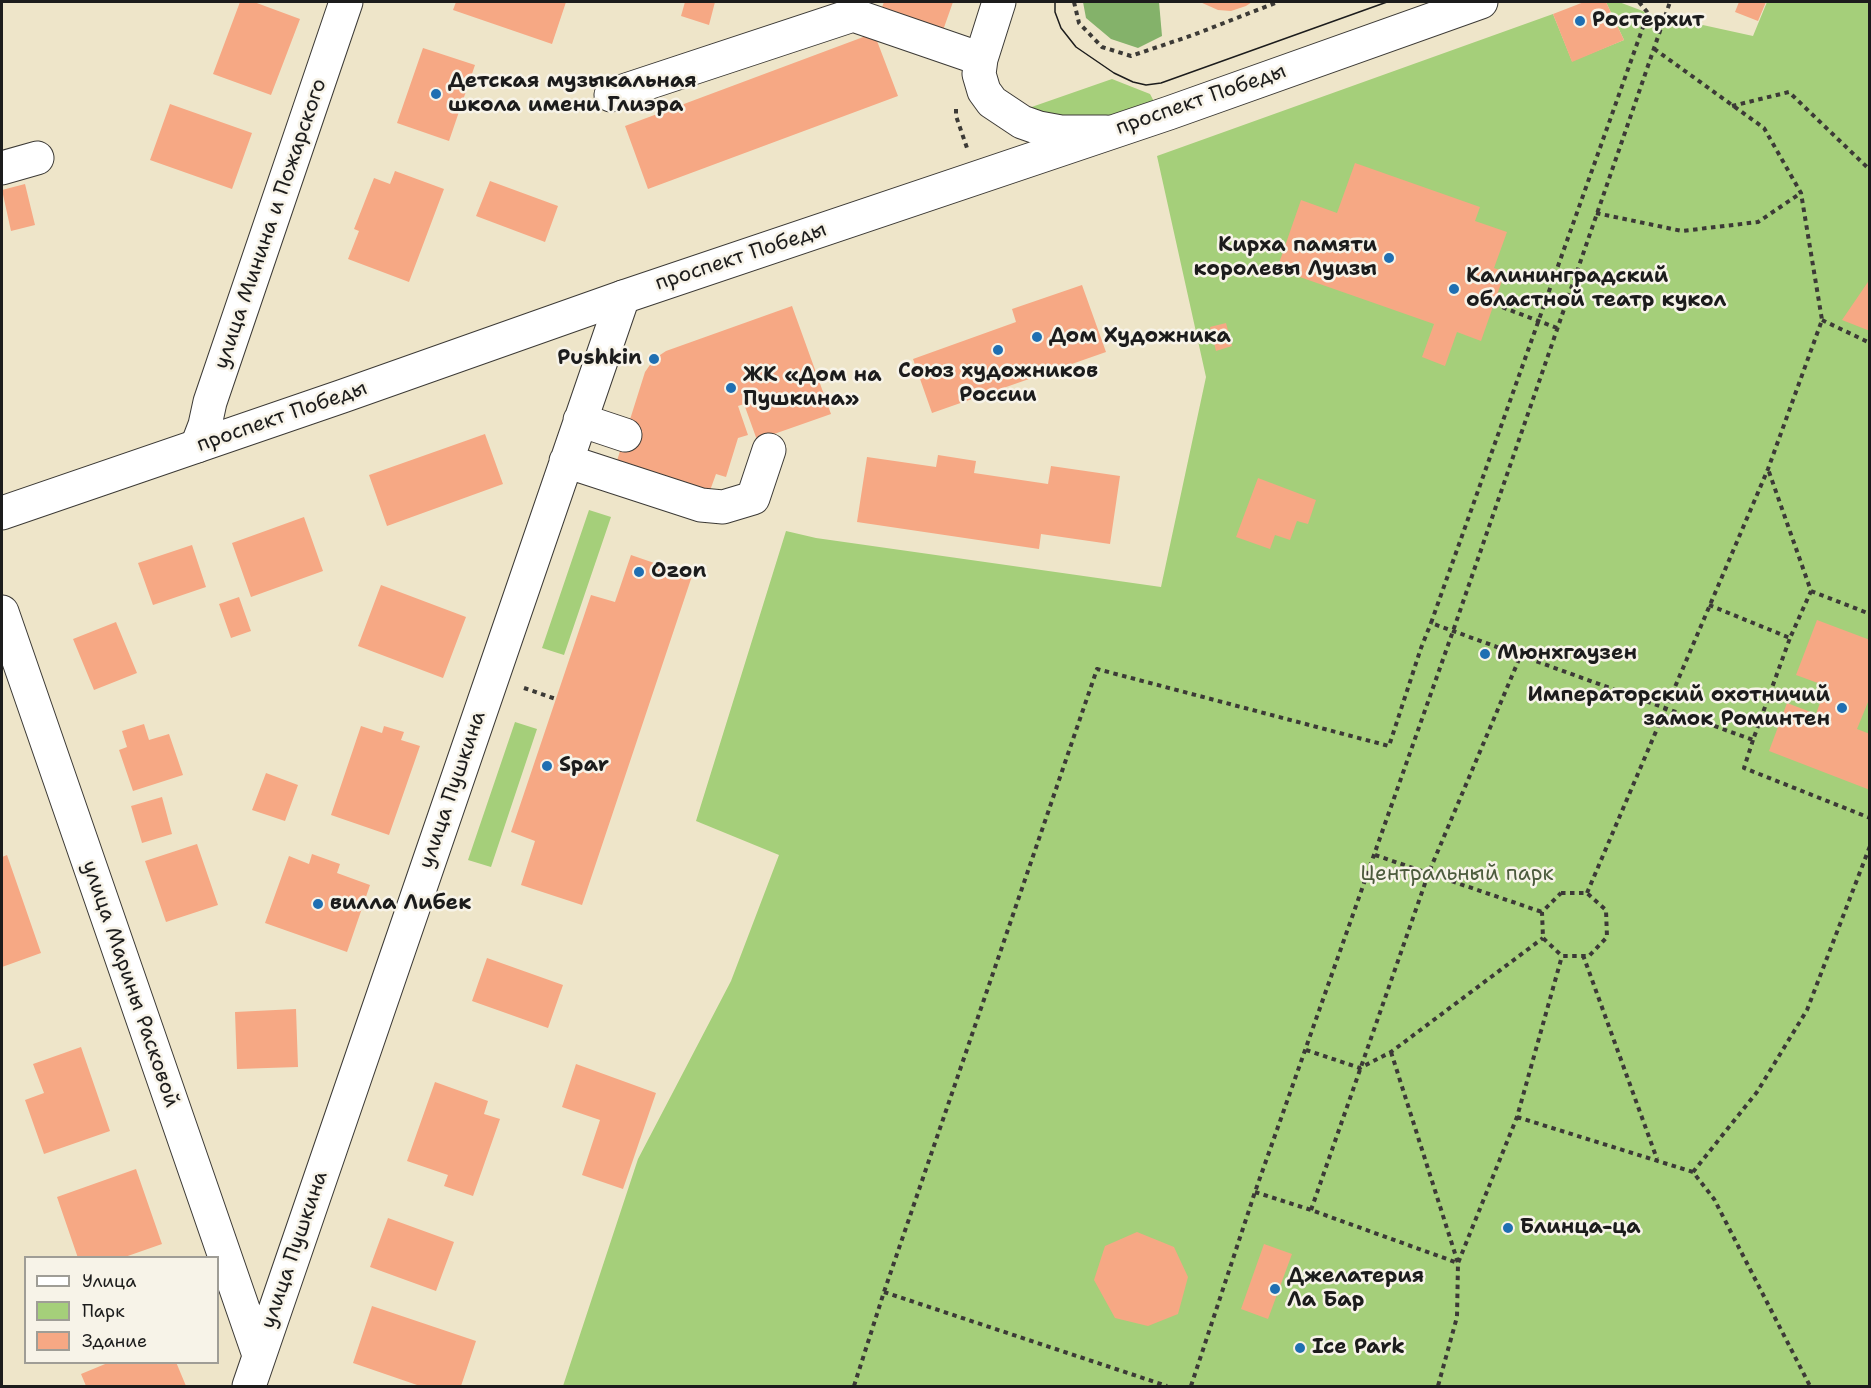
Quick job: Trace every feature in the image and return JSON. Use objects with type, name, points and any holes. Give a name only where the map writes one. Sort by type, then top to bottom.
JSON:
[{"type":"street","name":"улица Минина и Пожарского","points":[[197,446],[346,2]]},
{"type":"street","points":[[999,2],[981,58],[979,74],[984,91],[992,102],[1015,117],[1039,128],[1061,132],[1108,132]]},
{"type":"street","name":"проспект Победы","points":[[2,513],[622,297],[1169,113],[1480,2]]},
{"type":"street","points":[[611,95],[856,8],[981,58]]},
{"type":"street","points":[[2,168],[37,158]]},
{"type":"street","name":"улица Пушкина","points":[[249,1386],[622,297]]},
{"type":"street","points":[[580,420],[625,435]]},
{"type":"street","points":[[566,461],[701,505],[723,507],[753,498],[769,450]]},
{"type":"street","name":"улица Марины Расковой","points":[[2,612],[259,1355]]},
{"type":"path","points":[[1074,2],[1079,23],[1102,47],[1131,56],[1278,2]]},
{"type":"path","points":[[854,1386],[1097,669],[1389,746],[1421,648],[1648,13],[1639,2]]},
{"type":"path","points":[[1191,1386],[1254,1192],[1375,855],[1670,2]]},
{"type":"path","points":[[1587,892],[1768,469],[1822,320],[1801,194],[1764,128],[1653,48]]},
{"type":"path","points":[[1731,106],[1789,92],[1869,170]]},
{"type":"path","points":[[1596,213],[1682,231],[1758,222],[1801,194]]},
{"type":"path","points":[[1494,304],[1557,328]]},
{"type":"path","points":[[1822,320],[1869,343]]},
{"type":"path","points":[[1768,469],[1811,591],[1790,638],[1744,768],[1869,818]]},
{"type":"path","points":[[1811,591],[1869,614]]},
{"type":"path","points":[[1709,605],[1790,638]]},
{"type":"path","points":[[1431,623],[1753,740]]},
{"type":"path","points":[[1311,1210],[1429,872],[1520,657]]},
{"type":"path","points":[[536,692],[556,699]]},
{"type":"path","points":[[1693,1172],[1757,1092],[1807,1010],[1869,846]]},
{"type":"path","points":[[1375,855],[1542,912]]},
{"type":"path","points":[[1587,892],[1606,910],[1607,937],[1588,956],[1562,956],[1543,938],[1542,912],[1561,893],[1587,892]]},
{"type":"path","points":[[1306,1050],[1360,1068],[1391,1052],[1543,938]]},
{"type":"path","points":[[1583,955],[1657,1159]]},
{"type":"path","points":[[1458,1263],[1517,1117],[1562,956]]},
{"type":"path","points":[[1391,1052],[1458,1263],[1457,1317],[1438,1386]]},
{"type":"path","points":[[1517,1117],[1693,1172],[1714,1199],[1810,1386]]},
{"type":"path","points":[[1254,1192],[1458,1263]]},
{"type":"path","points":[[884,1292],[1167,1386]]},
{"type":"green space","points":[[1083,2],[1159,2],[1162,36],[1138,48],[1111,39],[1086,18]]},
{"type":"green space","name":"Центральный парк","points":[[1606,2],[1619,2],[1648,13],[1753,36],[1767,2],[1869,2],[1869,1386],[563,1386],[638,1159],[731,981],[779,855],[696,821],[786,531],[816,538],[1161,587],[1206,377],[1157,156],[1553,14],[1572,61],[1624,40]]},
{"type":"green space","points":[[1112,79],[1150,94],[1158,109],[1099,125],[1023,110]]},
{"type":"green space","points":[[589,510],[611,517],[564,655],[542,648]]},
{"type":"green space","points":[[515,722],[537,729],[491,867],[468,860]]},
{"type":"building","points":[[240,2],[254,2],[300,19],[271,95],[213,74]]},
{"type":"building","points":[[456,2],[566,2],[552,44],[453,10]]},
{"type":"building","points":[[685,2],[715,2],[709,25],[681,16]]},
{"type":"building","points":[[884,2],[953,2],[941,36],[879,15]]},
{"type":"building","points":[[1200,2],[1252,2],[1231,11],[1218,10]]},
{"type":"building","points":[[1584,2],[1606,2],[1624,40],[1572,62],[1553,14]]},
{"type":"building","points":[[1739,2],[1766,2],[1758,21],[1735,12]]},
{"type":"building","points":[[874,33],[898,96],[648,189],[625,126]]},
{"type":"building","name":"Детская музыкальная школа имени Глиэра","points":[[423,48],[475,65],[449,141],[397,123]]},
{"type":"building","points":[[170,104],[252,133],[232,189],[150,160]]},
{"type":"building","name":"Кирха памяти королевы Луизы","points":[[1355,163],[1480,207],[1475,221],[1507,232],[1494,268],[1505,272],[1481,341],[1457,332],[1445,366],[1422,357],[1434,324],[1277,269],[1301,200],[1337,213]]},
{"type":"building","points":[[395,171],[444,189],[409,282],[348,259],[359,231],[354,229],[374,178],[390,184]]},
{"type":"building","points":[[490,181],[558,206],[545,242],[476,216]]},
{"type":"building","points":[[25,184],[35,225],[11,231],[2,190]]},
{"type":"building","points":[[1870,279],[1870,331],[1842,320]]},
{"type":"building","name":"Дом Художника","points":[[1082,285],[1106,352],[932,413],[913,359],[1016,322],[1012,309]]},
{"type":"building","name":"ЖК «Дом на Пушкина»","points":[[792,306],[831,414],[757,440],[744,404],[738,406],[748,435],[738,438],[726,477],[716,474],[708,496],[615,467],[645,372],[654,359],[666,351]]},
{"type":"building","points":[[1226,323],[1232,346],[1216,351],[1210,327]]},
{"type":"building","points":[[485,434],[503,484],[387,526],[369,475]]},
{"type":"building","points":[[938,455],[976,461],[974,473],[1048,484],[1051,466],[1120,476],[1110,544],[1041,534],[1039,549],[857,522],[867,457],[936,467]]},
{"type":"building","points":[[1258,478],[1316,500],[1308,524],[1297,521],[1290,540],[1275,535],[1270,549],[1236,537]]},
{"type":"building","points":[[304,517],[323,571],[251,597],[232,543]]},
{"type":"building","points":[[192,545],[206,587],[153,605],[138,563]]},
{"type":"building","points":[[631,555],[692,576],[582,905],[521,885],[535,841],[511,832],[591,595],[615,602]]},
{"type":"building","points":[[381,585],[466,617],[443,678],[358,646]]},
{"type":"building","points":[[239,597],[251,631],[231,638],[219,604]]},
{"type":"building","name":"Императорский охотничий замок Роминтен","points":[[1817,620],[1870,640],[1870,703],[1868,702],[1857,729],[1870,734],[1870,790],[1769,751],[1787,703],[1816,714],[1826,686],[1796,675]]},
{"type":"building","points":[[116,622],[137,673],[94,690],[73,639]]},
{"type":"building","points":[[144,724],[149,740],[169,734],[183,775],[133,791],[119,750],[127,747],[122,731]]},
{"type":"building","points":[[361,726],[382,733],[384,726],[404,732],[401,740],[420,746],[389,835],[331,815]]},
{"type":"building","points":[[266,773],[298,785],[285,821],[252,810]]},
{"type":"building","points":[[162,797],[172,834],[142,843],[131,806]]},
{"type":"building","points":[[197,844],[218,905],[166,922],[145,861]]},
{"type":"building","name":"вилла Либек","points":[[312,854],[340,864],[337,873],[370,885],[347,952],[265,923],[289,856],[309,864]]},
{"type":"building","points":[[7,855],[41,953],[2,967],[2,857]]},
{"type":"building","points":[[487,958],[563,985],[548,1028],[472,1001]]},
{"type":"building","points":[[296,1009],[298,1067],[237,1069],[235,1012]]},
{"type":"building","points":[[81,1047],[110,1131],[44,1154],[25,1100],[44,1093],[33,1064]]},
{"type":"building","points":[[576,1064],[656,1093],[623,1189],[582,1175],[600,1120],[562,1107]]},
{"type":"building","points":[[435,1082],[488,1101],[484,1114],[500,1119],[473,1196],[444,1186],[448,1175],[407,1161]]},
{"type":"building","points":[[136,1169],[162,1244],[128,1256],[77,1256],[57,1197]]},
{"type":"building","points":[[388,1218],[454,1242],[436,1291],[370,1267]]},
{"type":"building","points":[[1137,1232],[1174,1247],[1188,1277],[1178,1314],[1148,1326],[1115,1318],[1094,1280],[1105,1246]]},
{"type":"building","points":[[1264,1244],[1292,1254],[1268,1319],[1241,1309]]},
{"type":"building","points":[[372,1306],[476,1341],[461,1386],[420,1386],[353,1363]]},
{"type":"building","points":[[105,1364],[177,1364],[186,1386],[86,1386],[81,1374]]},
{"type":"tram line","points":[[1055,2],[1055,12],[1061,28],[1076,47],[1114,73],[1146,85],[1161,83],[1387,2]]},
{"type":"place","name":"Ростерхит","points":[[1580,21]]},
{"type":"place","name":"Детская музыкальная школа имени Глиэра","points":[[436,94]]},
{"type":"place","name":"Кирха памяти королевы Луизы","points":[[1389,258]]},
{"type":"place","name":"Калининградский областной театр кукол","points":[[1454,289]]},
{"type":"place","name":"Дом Художника","points":[[1037,337]]},
{"type":"place","name":"Союз художников России","points":[[998,350]]},
{"type":"place","name":"Pushkin","points":[[654,359]]},
{"type":"place","name":"ЖК «Дом на Пушкина»","points":[[731,388]]},
{"type":"place","name":"Ozon","points":[[639,572]]},
{"type":"place","name":"Мюнхгаузен","points":[[1485,654]]},
{"type":"place","name":"Императорский охотничий замок Роминтен","points":[[1842,708]]},
{"type":"place","name":"Spar","points":[[547,766]]},
{"type":"place","name":"вилла Либек","points":[[318,904]]},
{"type":"place","name":"Блинца-ца","points":[[1508,1228]]},
{"type":"place","name":"Джелатерия Ла Бар","points":[[1275,1289]]},
{"type":"place","name":"Ice Park","points":[[1300,1348]]}]
